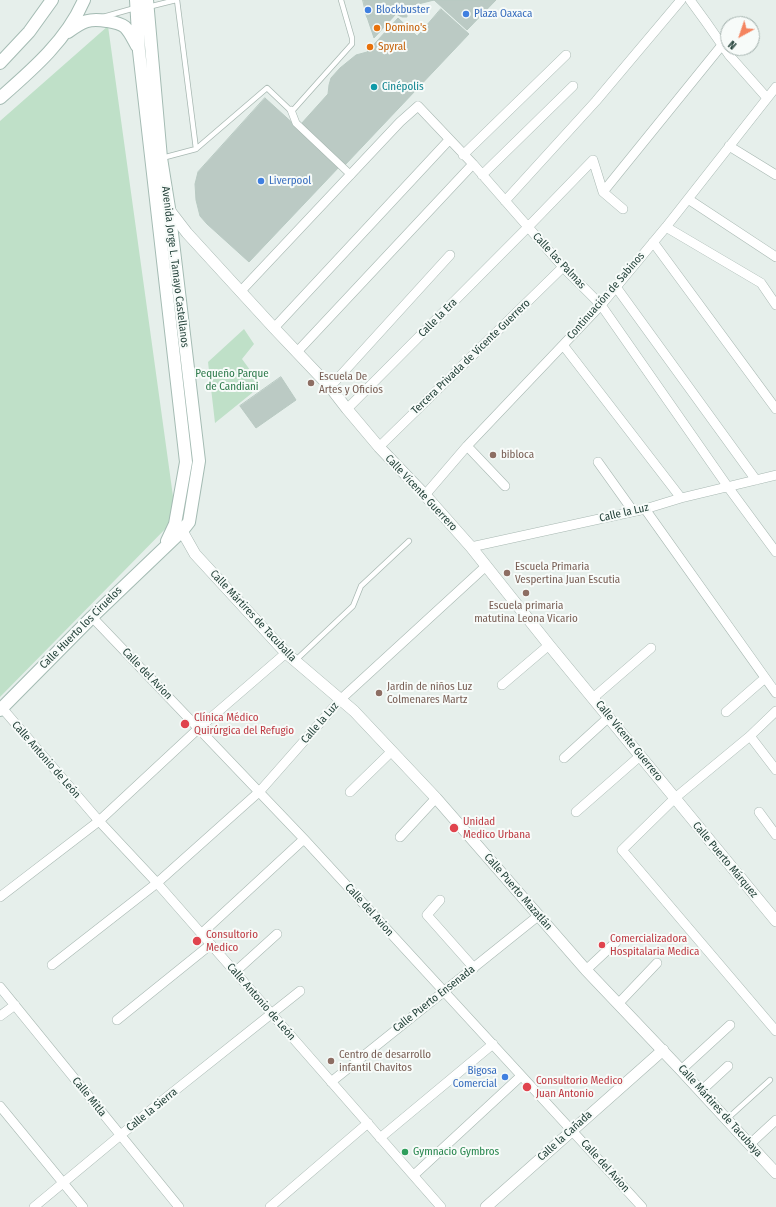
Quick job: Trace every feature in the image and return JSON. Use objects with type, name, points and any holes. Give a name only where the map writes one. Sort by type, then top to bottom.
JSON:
[{"type":"main road","points":[[0,63],[30,32],[52,0]]},
{"type":"main road","points":[[0,98],[30,72],[63,36],[79,12],[84,0]]},
{"type":"main road","name":"Avenida Jorge L. Tamayo Castellanos","points":[[142,4],[139,51],[156,160],[169,208],[199,461],[189,522],[178,528]]},
{"type":"main road","name":"Avenida Jorge L. Tamayo Castellanos","points":[[142,4],[156,160],[156,197],[186,462],[178,528]]},
{"type":"main road","points":[[63,36],[79,24],[94,19],[114,22],[123,26],[130,33],[139,51]]},
{"type":"main road","name":"Calle Huerto los Ciruelos","points":[[1,709],[164,547],[178,528]]},
{"type":"street","points":[[505,201],[596,100],[681,0]]},
{"type":"street","points":[[690,0],[720,42]]},
{"type":"street","points":[[624,209],[603,192],[720,47]]},
{"type":"street","points":[[463,155],[566,55]]},
{"type":"street","points":[[731,56],[767,98]]},
{"type":"street","points":[[482,175],[573,86]]},
{"type":"street","name":"Continuación de Sabinos","points":[[425,495],[467,446],[601,305],[666,227],[776,88]]},
{"type":"street","name":"Calle las Palmas","points":[[351,175],[400,122],[418,106],[473,164],[563,267],[601,305],[728,487],[776,552]]},
{"type":"street","points":[[240,292],[351,175],[296,123],[291,110]]},
{"type":"street","points":[[274,328],[449,140]]},
{"type":"street","points":[[729,146],[776,175]]},
{"type":"street","name":"Calle la Era","points":[[347,409],[593,160],[603,192]]},
{"type":"street","points":[[297,352],[473,164]]},
{"type":"street","name":"Calle Vicente Guerrero","points":[[156,197],[169,208],[187,233],[240,292],[330,387],[378,447],[425,495],[471,546],[549,645],[675,798]]},
{"type":"street","points":[[688,199],[776,257]]},
{"type":"street","points":[[666,227],[760,283],[776,305]]},
{"type":"street","points":[[653,242],[776,409]]},
{"type":"street","points":[[330,387],[450,255]]},
{"type":"street","name":"Tercera Privada de Vicente Guerrero","points":[[378,447],[563,267]]},
{"type":"street","points":[[616,287],[756,480]]},
{"type":"street","points":[[563,345],[681,498]]},
{"type":"street","points":[[173,352],[186,350]]},
{"type":"street","points":[[467,446],[505,486]]},
{"type":"street","points":[[598,462],[633,511]]},
{"type":"street","name":"Calle la Luz","points":[[471,546],[645,509],[681,498],[776,475]]},
{"type":"street","points":[[645,509],[776,693]]},
{"type":"street","name":"Calle Mártires de Tacuballa","points":[[178,528],[196,554],[286,653],[341,699]]},
{"type":"street","name":"Calle la Luz","points":[[52,965],[157,883],[260,791],[341,699],[486,566]]},
{"type":"street","name":"Calle del Avion","points":[[92,617],[260,791],[642,1207]]},
{"type":"street","points":[[502,685],[549,645]]},
{"type":"street","points":[[593,698],[651,648]]},
{"type":"street","points":[[0,897],[99,821],[199,728],[286,653]]},
{"type":"street","points":[[726,712],[765,678]]},
{"type":"street","name":"Calle Puerto Mazatlán","points":[[341,699],[354,710],[436,798],[586,970],[663,1050]]},
{"type":"street","name":"Calle Antonio de León","points":[[1,709],[99,821],[157,883],[441,1207]]},
{"type":"street","points":[[776,711],[750,736],[675,798],[622,850],[776,1031]]},
{"type":"street","points":[[564,758],[609,717]]},
{"type":"street","points":[[750,736],[776,770]]},
{"type":"street","points":[[350,792],[392,751]]},
{"type":"street","points":[[576,812],[640,756]]},
{"type":"street","points":[[400,837],[436,798]]},
{"type":"street","name":"Calle Puerto Márquez","points":[[675,798],[776,921]]},
{"type":"street","points":[[758,812],[776,835]]},
{"type":"street","points":[[201,934],[304,839]]},
{"type":"street","points":[[440,900],[427,915],[474,968]]},
{"type":"street","name":"Calle Puerto Ensenada","points":[[331,1082],[538,916]]},
{"type":"street","points":[[235,972],[277,934]]},
{"type":"street","points":[[586,970],[616,942]]},
{"type":"street","points":[[117,1020],[210,945]]},
{"type":"street","points":[[618,1004],[657,963]]},
{"type":"street","name":"Calle Mitla","points":[[0,987],[179,1207]]},
{"type":"street","name":"Calle la Sierra","points":[[34,1207],[120,1135],[300,991]]},
{"type":"street","points":[[0,1016],[15,1005]]},
{"type":"street","points":[[681,1070],[730,1026]]},
{"type":"street","points":[[380,1138],[493,1044]]},
{"type":"street","name":"Calle Mártires de Tacubaya","points":[[663,1050],[776,1173]]},
{"type":"street","name":"Calle la Cañada","points":[[486,1207],[663,1050]]},
{"type":"street","points":[[701,1090],[728,1066]]},
{"type":"street","points":[[414,1175],[521,1076]]},
{"type":"street","points":[[0,1106],[83,1207]]},
{"type":"street","points":[[750,1144],[776,1120]]},
{"type":"street","points":[[270,1207],[368,1123]]},
{"type":"lane","points":[[94,19],[142,4],[176,0],[196,149]]},
{"type":"lane","points":[[156,160],[196,149],[267,88],[291,110],[294,109],[352,44],[352,38],[341,0]]},
{"type":"lane","points":[[294,661],[353,606],[361,586],[409,541]]},
{"type":"lane","points":[[726,1119],[770,1080]]},
{"type":"green space","points":[[108,26],[176,518],[0,697],[0,121]]},
{"type":"green space","name":"Pequeño Parque de Candiani","points":[[244,329],[254,344],[242,359],[258,381],[252,393],[215,423],[208,362]]},
{"type":"building","points":[[363,0],[434,0],[367,17]]},
{"type":"building","name":"Plaza Oaxaca","points":[[434,0],[496,0],[467,30]]},
{"type":"building","name":"Domino's","points":[[406,7],[407,17],[402,17],[396,14],[374,38],[367,17]]},
{"type":"building","name":"Cinépolis","points":[[441,9],[469,34],[345,165],[301,124],[328,94],[331,78],[340,68],[356,55],[367,52],[398,18],[417,36]]},
{"type":"building","name":"Liverpool","points":[[265,98],[340,166],[249,262],[200,216],[196,200],[195,184],[198,172]]},
{"type":"building","points":[[281,377],[296,400],[256,428],[240,406]]},
{"type":"place","name":"Blockbuster","points":[[368,10]]},
{"type":"place","name":"Plaza Oaxaca","points":[[466,14]]},
{"type":"place","name":"Domino's","points":[[377,28]]},
{"type":"place","name":"Spyral","points":[[370,47]]},
{"type":"place","name":"Cinépolis","points":[[374,87]]},
{"type":"place","name":"Liverpool","points":[[261,181]]},
{"type":"place","name":"Escuela De Artes y Oficios","points":[[311,383]]},
{"type":"place","name":"bibloca","points":[[493,455]]},
{"type":"place","name":"Escuela Primaria Vespertina Juan Escutia","points":[[507,573]]},
{"type":"place","name":"Escuela primaria matutina Leona Vicario","points":[[526,593]]},
{"type":"place","name":"Jardin de niños Luz Colmenares Martz","points":[[379,693]]},
{"type":"place","name":"Clínica Médico Quirúrgica del Refugio","points":[[185,724]]},
{"type":"place","name":"Unidad Medico Urbana","points":[[454,828]]},
{"type":"place","name":"Consultorio Medico","points":[[197,941]]},
{"type":"place","name":"Comercializadora Hospitalaria Medica","points":[[602,945]]},
{"type":"place","name":"Centro de desarrollo infantil Chavitos","points":[[331,1061]]},
{"type":"place","name":"Bigosa Comercial","points":[[505,1077]]},
{"type":"place","name":"Consultorio Medico Juan Antonio","points":[[527,1087]]},
{"type":"place","name":"Gymnacio Gymbros","points":[[405,1152]]}]
